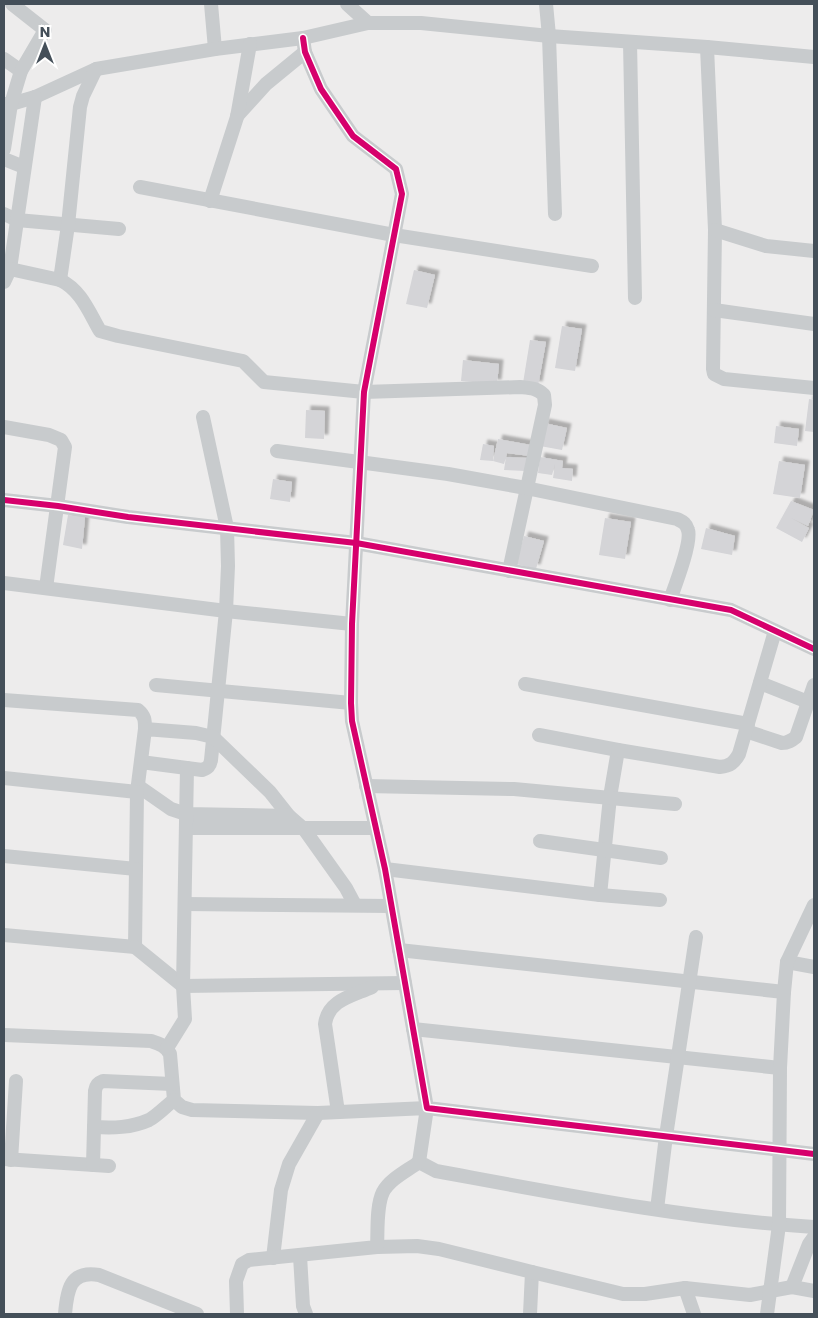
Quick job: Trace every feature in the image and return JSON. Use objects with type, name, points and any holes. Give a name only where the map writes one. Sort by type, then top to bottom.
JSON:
[{"type":"street","points":[[4,149],[7,104],[21,70],[45,30],[12,4]]},
{"type":"street","points":[[211,4],[215,49]]},
{"type":"street","points":[[347,4],[368,23]]},
{"type":"street","points":[[546,4],[549,36],[555,214]]},
{"type":"street","points":[[7,104],[34,97],[96,69],[215,49],[303,38],[368,23],[422,23],[549,36],[707,47],[814,57]]},
{"type":"street","points":[[303,38],[305,52],[321,89],[353,136],[396,169],[402,194],[379,305],[364,392],[352,624],[351,703],[352,721],[384,869],[427,1108],[419,1162],[396,1178],[384,1191],[380,1201],[377,1247]]},
{"type":"street","points":[[630,42],[635,298]]},
{"type":"street","points":[[210,201],[237,117],[250,44]]},
{"type":"street","points":[[707,47],[715,230],[712,363],[714,374],[724,379],[814,388]]},
{"type":"street","points":[[237,117],[266,84],[305,52]]},
{"type":"street","points":[[4,59],[21,70]]},
{"type":"street","points":[[60,280],[68,225],[80,107],[82,96],[96,69]]},
{"type":"street","points":[[4,282],[17,220],[34,97]]},
{"type":"street","points":[[4,159],[24,167]]},
{"type":"street","points":[[140,188],[394,235],[592,266]]},
{"type":"street","points":[[4,214],[17,220],[119,229]]},
{"type":"street","points":[[715,230],[766,246],[814,251]]},
{"type":"street","points":[[7,268],[60,280],[69,284],[77,292],[100,331],[243,361],[264,382],[364,392],[520,387],[533,388],[540,391],[544,395],[545,405],[509,571]]},
{"type":"street","points":[[714,310],[814,324]]},
{"type":"street","points":[[141,762],[202,770],[207,769],[210,765],[226,612],[228,566],[227,528],[203,416]]},
{"type":"street","points":[[4,426],[49,435],[61,440],[65,447],[46,588]]},
{"type":"street","points":[[277,451],[448,474],[526,488],[677,520],[684,523],[689,532],[689,540],[670,600]]},
{"type":"street","points":[[4,500],[58,506],[128,518],[356,544],[731,610],[814,649]]},
{"type":"street","points":[[4,583],[226,612],[352,624]]},
{"type":"street","points":[[539,735],[720,767],[729,766],[735,762],[739,754],[775,631]]},
{"type":"street","points":[[760,683],[808,702]]},
{"type":"street","points":[[525,684],[747,728],[782,743],[791,741],[796,737],[814,685]]},
{"type":"street","points":[[156,685],[351,703]]},
{"type":"street","points":[[4,700],[138,710],[143,714],[145,729],[138,789],[134,946]]},
{"type":"street","points":[[145,729],[196,732],[213,737],[270,792],[289,816],[304,829],[346,888],[355,905]]},
{"type":"street","points":[[600,895],[610,797],[618,750]]},
{"type":"street","points":[[167,1048],[185,1019],[183,986],[187,768]]},
{"type":"street","points":[[4,778],[138,789],[186,821],[304,829],[376,828]]},
{"type":"street","points":[[366,786],[514,789],[675,804]]},
{"type":"street","points":[[186,821],[289,816]]},
{"type":"street","points":[[540,841],[661,858]]},
{"type":"street","points":[[4,856],[136,869]]},
{"type":"street","points":[[384,869],[600,895],[660,900]]},
{"type":"street","points":[[185,904],[391,906]]},
{"type":"street","points":[[767,1314],[778,1224],[780,1068],[787,962],[814,905]]},
{"type":"street","points":[[4,935],[134,946],[183,986],[405,983]]},
{"type":"street","points":[[657,1209],[696,937]]},
{"type":"street","points":[[399,950],[784,992]]},
{"type":"street","points":[[787,962],[814,967]]},
{"type":"street","points":[[338,1112],[325,1024],[326,1014],[340,1001],[380,984]]},
{"type":"street","points":[[413,1029],[780,1068]]},
{"type":"street","points":[[4,1035],[151,1041],[161,1044],[167,1048],[170,1054],[174,1100],[182,1107],[192,1110],[318,1113],[427,1108],[814,1154]]},
{"type":"street","points":[[16,1081],[8,1159],[109,1166]]},
{"type":"street","points":[[93,1165],[96,1086],[103,1081],[172,1084]]},
{"type":"street","points":[[94,1127],[120,1128],[150,1119],[174,1100]]},
{"type":"street","points":[[273,1258],[281,1190],[288,1164],[318,1113]]},
{"type":"street","points":[[419,1162],[436,1171],[599,1202],[814,1227]]},
{"type":"street","points":[[792,1287],[809,1244],[814,1237]]},
{"type":"street","points":[[237,1314],[236,1281],[242,1264],[249,1260],[377,1247],[418,1246],[439,1249],[623,1294],[645,1294],[685,1288],[750,1295],[792,1287],[814,1291]]},
{"type":"street","points":[[300,1256],[303,1306],[306,1314]]},
{"type":"street","points":[[530,1314],[532,1272]]},
{"type":"street","points":[[65,1314],[66,1298],[71,1284],[80,1275],[88,1273],[99,1275],[197,1314]]},
{"type":"street","points":[[685,1288],[694,1314]]},
{"type":"building","points":[[414,270],[435,275],[427,308],[406,304]]},
{"type":"building","points":[[562,326],[582,329],[575,371],[555,368]]},
{"type":"building","points":[[530,340],[546,342],[538,386],[523,383]]},
{"type":"building","points":[[463,360],[499,364],[497,384],[461,381]]},
{"type":"building","points":[[809,399],[814,400],[814,432],[805,431]]},
{"type":"building","points":[[306,410],[325,411],[324,439],[305,438]]},
{"type":"building","points":[[544,423],[567,428],[562,450],[540,446]]},
{"type":"building","points":[[776,426],[799,429],[797,446],[774,443]]},
{"type":"building","points":[[498,439],[531,445],[530,456],[507,453],[504,464],[493,461]]},
{"type":"building","points":[[483,444],[494,446],[493,461],[480,460]]},
{"type":"building","points":[[506,457],[528,458],[526,471],[504,470]]},
{"type":"building","points":[[540,457],[563,461],[562,468],[573,469],[572,481],[553,478],[555,464],[552,475],[538,473]]},
{"type":"building","points":[[779,461],[805,465],[800,498],[773,494]]},
{"type":"building","points":[[273,479],[292,482],[290,502],[270,499]]},
{"type":"building","points":[[791,501],[814,510],[808,526],[791,518],[809,528],[802,542],[776,528]]},
{"type":"building","points":[[68,515],[85,517],[82,549],[63,545]]},
{"type":"building","points":[[605,518],[631,522],[625,559],[599,555]]},
{"type":"building","points":[[706,528],[735,536],[732,555],[701,549]]},
{"type":"building","points":[[524,536],[544,541],[536,569],[516,564]]},
{"type":"cycle path","points":[[303,38],[305,52],[321,89],[353,136],[396,169],[402,194],[364,392],[352,624],[351,703],[352,721],[385,869],[427,1108],[814,1154]]},
{"type":"cycle path","points":[[4,500],[128,517],[356,543],[731,610],[814,649]]}]
